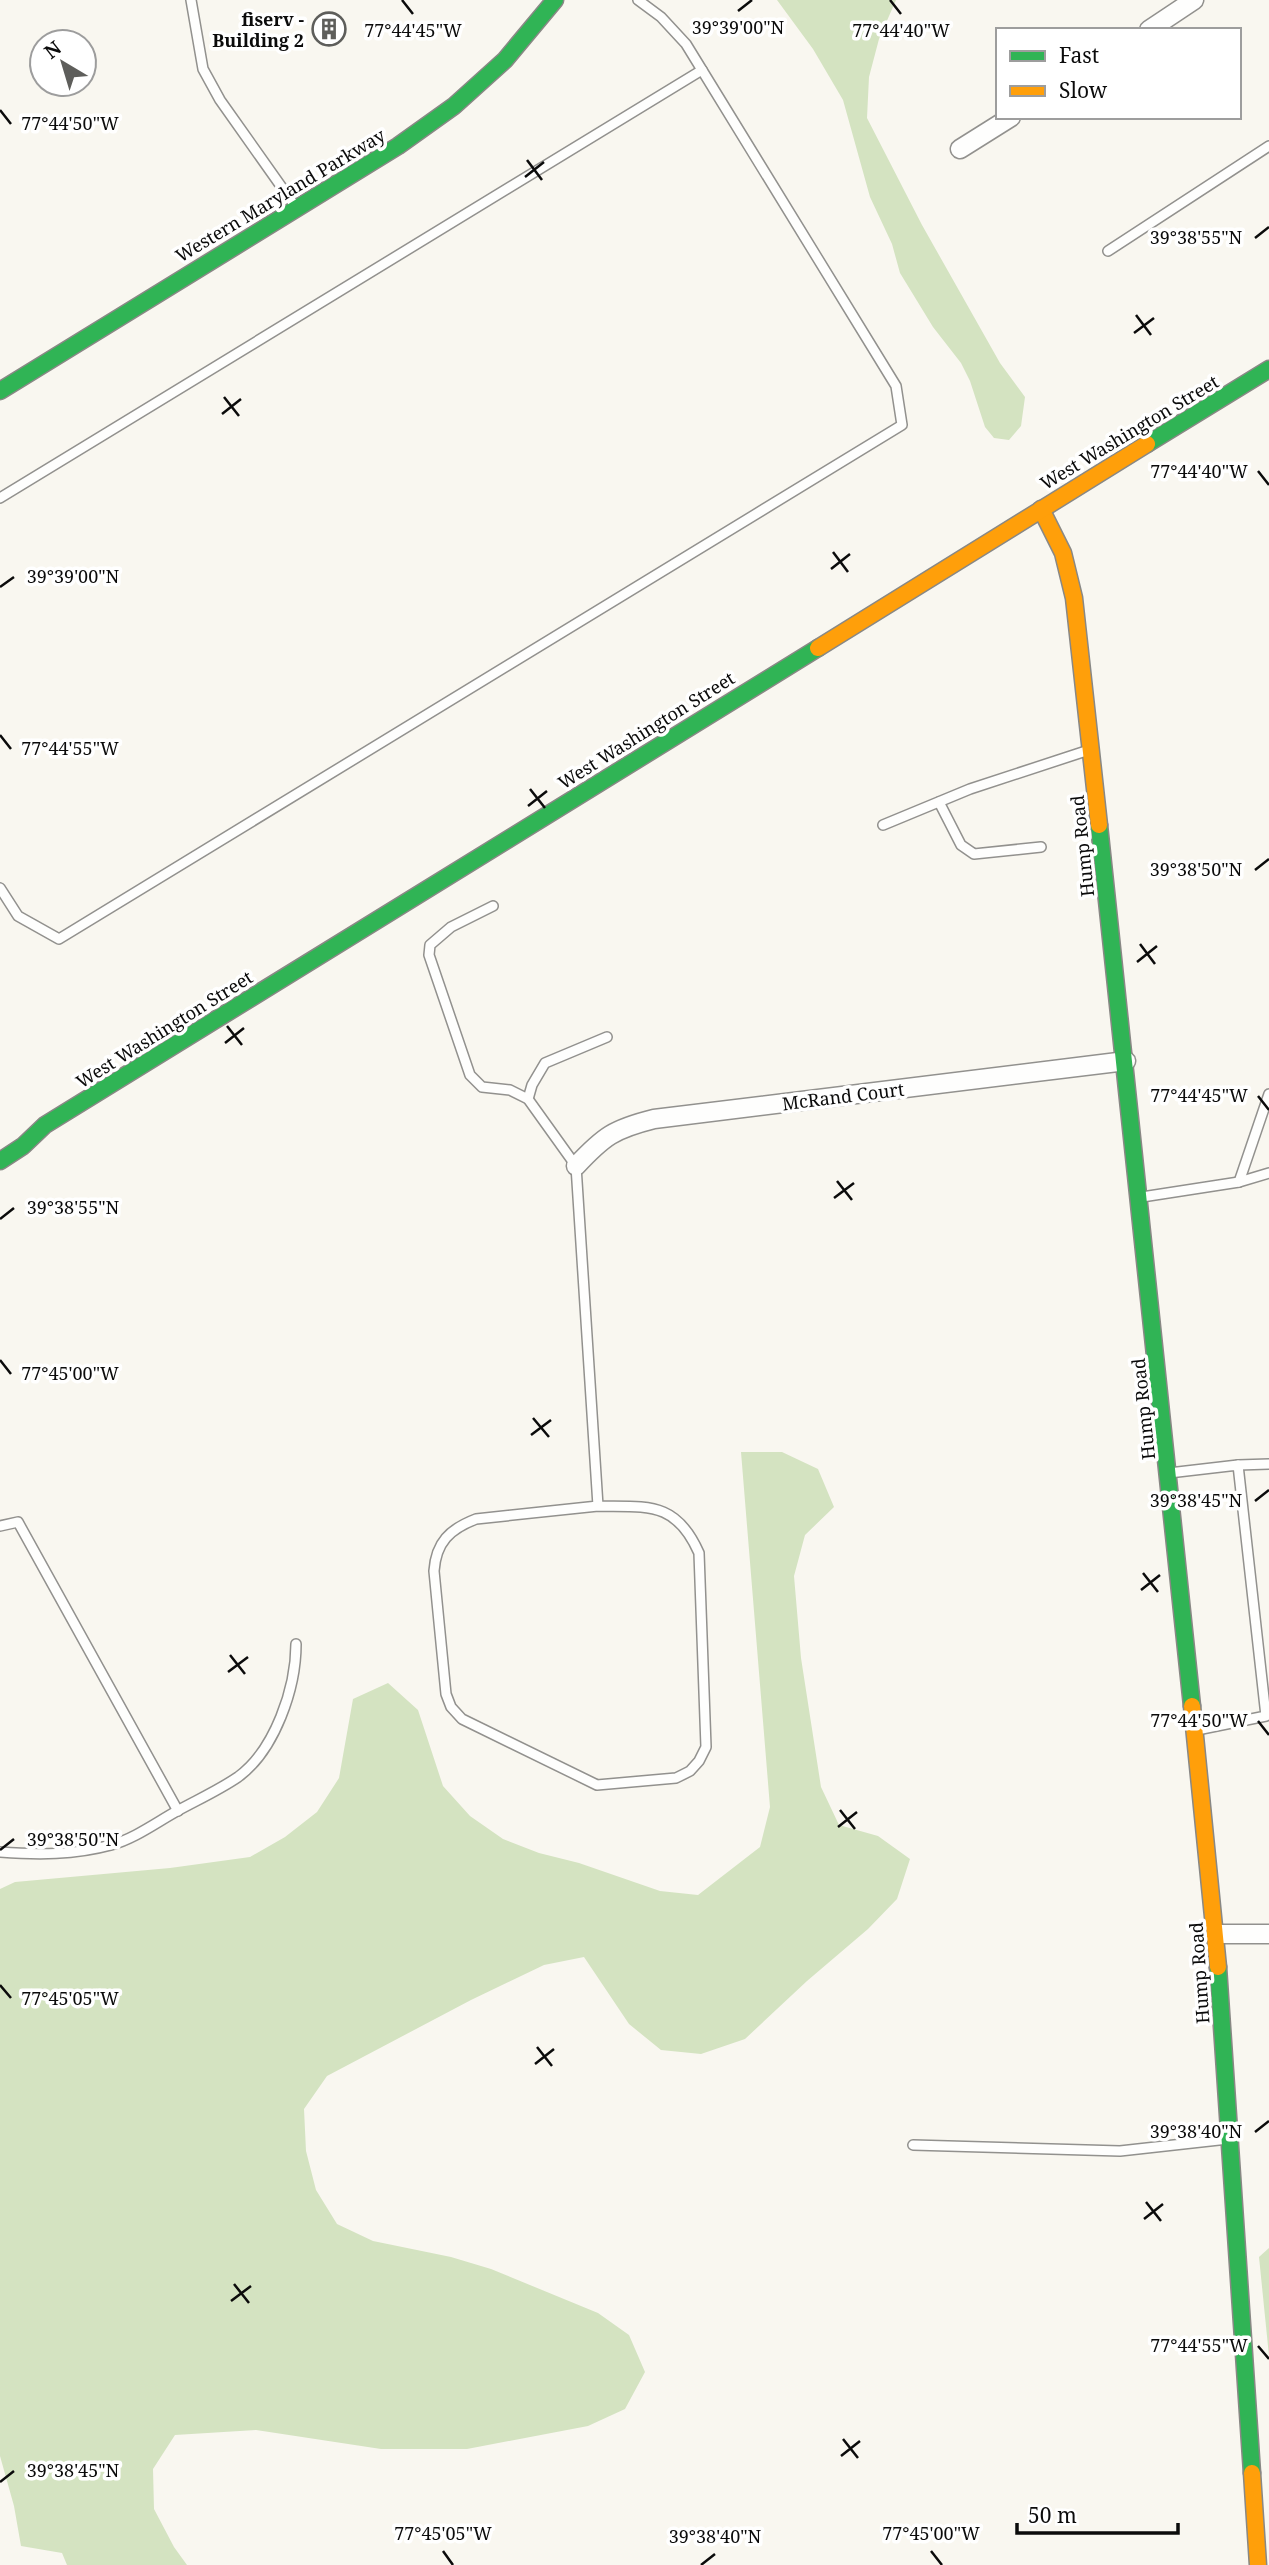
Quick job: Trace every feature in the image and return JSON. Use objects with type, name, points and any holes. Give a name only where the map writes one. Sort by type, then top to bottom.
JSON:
[{"type":"street","name":"Western Maryland Parkway","points":[[0,391],[398,146],[454,106],[505,60],[555,0]]},
{"type":"street","points":[[1152,28],[1194,0]]},
{"type":"street","points":[[960,149],[1008,119]]},
{"type":"street","name":"West Washington Street","points":[[0,1144],[45,1125],[83,1102],[1041,509],[1269,372]]},
{"type":"street","name":"Hump Road","points":[[1041,509],[1063,553],[1074,598],[1126,1061],[1216,1934],[1258,2565]]},
{"type":"street","name":"McRand Court","points":[[576,1166],[600,1140],[626,1126],[654,1119],[1126,1061]]},
{"type":"street","name":"West Washington Street","points":[[0,1161],[23,1146],[45,1125]]},
{"type":"street","points":[[1216,1934],[1269,1934]]},
{"type":"lane","points":[[191,0],[203,69],[220,100],[296,208]]},
{"type":"lane","points":[[0,888],[18,916],[59,939],[902,425],[896,386],[702,70],[678,35],[661,17],[638,0]]},
{"type":"lane","points":[[0,498],[702,70]]},
{"type":"lane","points":[[1108,251],[1269,146]]},
{"type":"lane","points":[[883,825],[939,802],[1091,749]]},
{"type":"lane","points":[[939,802],[961,845],[974,854],[1041,847]]},
{"type":"lane","points":[[494,906],[451,926],[430,945],[429,955],[470,1074],[482,1087],[510,1090],[528,1099],[576,1166],[598,1506]]},
{"type":"lane","points":[[528,1099],[532,1085],[545,1063],[607,1037]]},
{"type":"lane","points":[[1239,1182],[1269,1094]]},
{"type":"lane","points":[[1140,1198],[1239,1182],[1269,1173]]},
{"type":"lane","points":[[1168,1473],[1269,1464]]},
{"type":"lane","points":[[1195,1731],[1268,1715],[1238,1465]]},
{"type":"lane","points":[[598,1506],[649,1507],[673,1516],[690,1533],[699,1553],[706,1747],[690,1771],[676,1778],[597,1785],[462,1719],[451,1707],[446,1694],[434,1571],[435,1557],[445,1538],[458,1526],[477,1519],[598,1506]]},
{"type":"lane","points":[[0,1526],[18,1522],[178,1811]]},
{"type":"lane","points":[[0,1852],[74,1853],[114,1844],[239,1776],[260,1753],[280,1718],[291,1689],[296,1664],[296,1644]]},
{"type":"lane","points":[[913,2145],[1120,2151],[1230,2139]]},
{"type":"green space","points":[[777,0],[896,0],[879,39],[869,77],[867,118],[922,225],[1000,363],[1025,397],[1021,426],[1009,440],[994,438],[985,427],[970,381],[961,363],[933,327],[900,273],[892,244],[870,197],[843,100],[813,49]]},
{"type":"green space","points":[[741,1452],[782,1452],[818,1469],[834,1507],[805,1535],[794,1576],[801,1658],[821,1787],[839,1825],[878,1836],[910,1859],[897,1899],[868,1929],[745,2039],[701,2054],[661,2050],[629,2024],[584,1957],[544,1965],[327,2076],[304,2109],[306,2151],[316,2190],[337,2224],[373,2241],[451,2257],[491,2269],[598,2313],[629,2335],[645,2372],[625,2409],[588,2426],[467,2449],[381,2449],[256,2430],[175,2435],[153,2469],[154,2509],[187,2565],[67,2565],[62,2553],[21,2546],[14,2506],[0,2456],[0,1889],[15,1882],[170,1868],[250,1857],[285,1837],[317,1812],[339,1778],[353,1699],[388,1683],[418,1710],[443,1786],[470,1816],[503,1839],[660,1891],[698,1895],[760,1847],[770,1807]]},
{"type":"green space","points":[[1269,2248],[1269,2356],[1259,2257]]},
{"type":"traffic: fast","points":[[0,391],[398,146],[454,106],[505,60],[555,0]]},
{"type":"traffic: fast","points":[[1147,444],[1269,369]]},
{"type":"traffic: fast","points":[[0,1161],[23,1146],[45,1125],[818,648]]},
{"type":"traffic: fast","points":[[1099,825],[1192,1706]]},
{"type":"traffic: fast","points":[[1218,1967],[1252,2473]]},
{"type":"traffic: slow","points":[[818,648],[1147,444]]},
{"type":"traffic: slow","points":[[1041,509],[1063,553],[1074,598],[1099,825]]},
{"type":"traffic: slow","points":[[1192,1706],[1218,1967]]},
{"type":"traffic: slow","points":[[1252,2473],[1258,2565]]},
{"type":"place","name":"fiserv - Building 2","points":[[329,29]]}]
